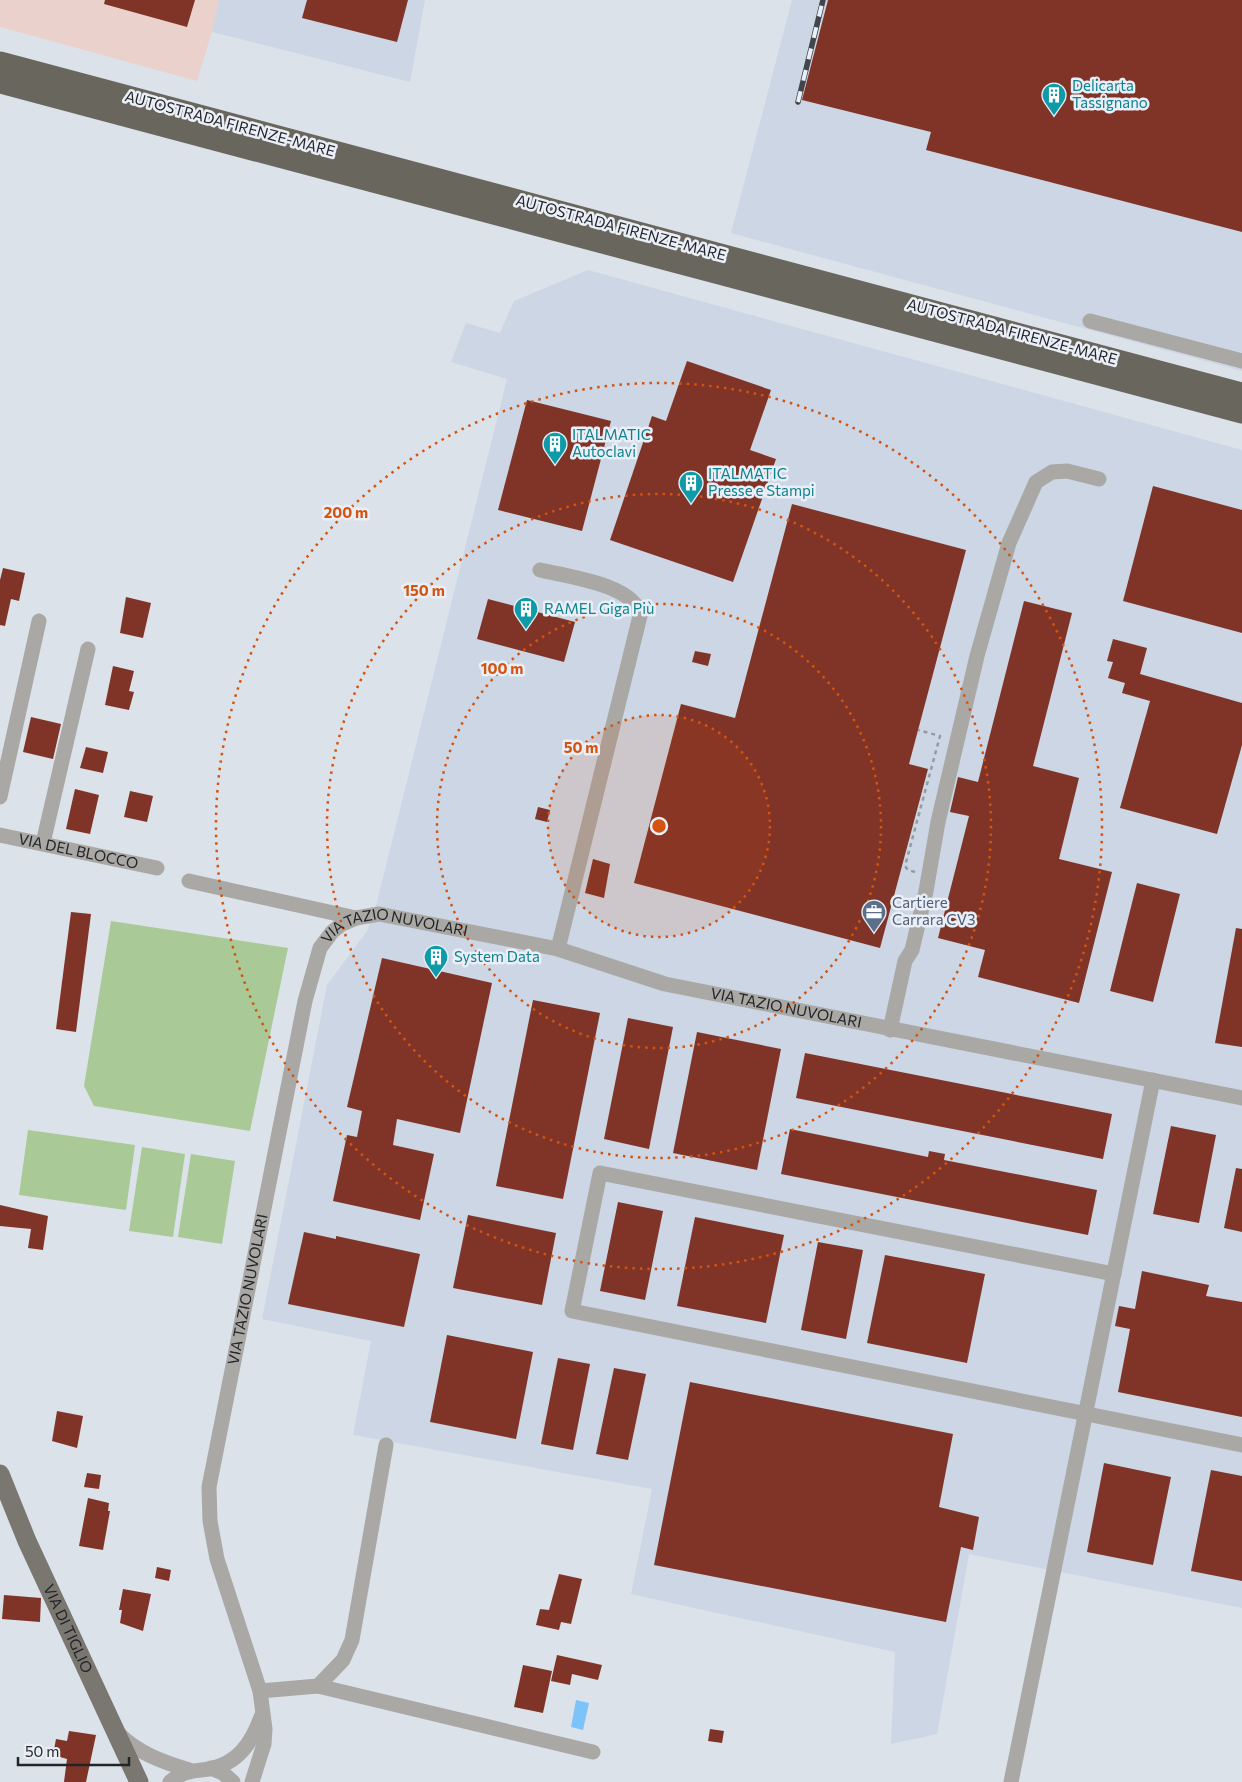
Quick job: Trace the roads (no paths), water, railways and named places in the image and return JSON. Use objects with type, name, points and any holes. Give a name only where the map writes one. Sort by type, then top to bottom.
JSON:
[{"type":"highway","name":"AUTOSTRADA FIRENZE-MARE","points":[[0,62],[1242,393]]},
{"type":"highway","name":"AUTOSTRADA FIRENZE-MARE","points":[[0,83],[1242,413]]},
{"type":"main road","name":"VIA DI TIGLIO","points":[[0,1474],[27,1541],[139,1782]]},
{"type":"street","points":[[1090,321],[1242,361]]},
{"type":"street","points":[[890,1030],[905,961],[912,950],[926,891],[938,822],[961,720],[1009,544],[1036,482],[1052,472],[1067,470],[1099,479]]},
{"type":"street","points":[[540,570],[604,586],[628,596],[639,609],[640,616],[558,950]]},
{"type":"street","points":[[0,797],[40,621]]},
{"type":"street","points":[[43,843],[88,649]]},
{"type":"street","name":"VIA DEL BLOCCO","points":[[0,834],[157,868]]},
{"type":"street","points":[[189,881],[356,918]]},
{"type":"street","name":"VIA TAZIO NUVOLARI","points":[[252,1782],[264,1744],[265,1729],[260,1691],[217,1559],[210,1521],[209,1487],[270,1170],[314,963],[320,948],[332,932],[342,924],[356,918],[379,914],[393,916],[558,950],[665,984],[890,1030],[1242,1098]]},
{"type":"street","points":[[1011,1782],[1153,1080]]},
{"type":"street","points":[[1114,1274],[600,1174],[572,1311],[1242,1444]]},
{"type":"street","points":[[318,1686],[343,1660],[352,1640],[386,1445]]},
{"type":"street","points":[[260,1691],[318,1686],[593,1752]]},
{"type":"street","points":[[116,1730],[126,1741],[142,1752],[189,1770],[211,1768],[240,1754],[253,1737],[262,1713]]},
{"type":"street","points":[[211,1768],[233,1782]]},
{"type":"street","points":[[170,1782],[189,1770]]},
{"type":"water","points":[[576,1700],[589,1703],[583,1730],[571,1727]]},
{"type":"railway","points":[[798,102],[823,0]]},
{"type":"place","name":"Delicarta Tassignano","points":[[1054,116]]},
{"type":"place","name":"ITALMATIC Autoclavi","points":[[555,465]]},
{"type":"place","name":"ITALMATIC Presse e Stampi","points":[[691,504]]},
{"type":"place","name":"RAMEL Giga Più","points":[[526,630]]},
{"type":"place","name":"Cartiere Carrara CV3","points":[[874,933]]},
{"type":"place","name":"System Data","points":[[436,978]]}]
